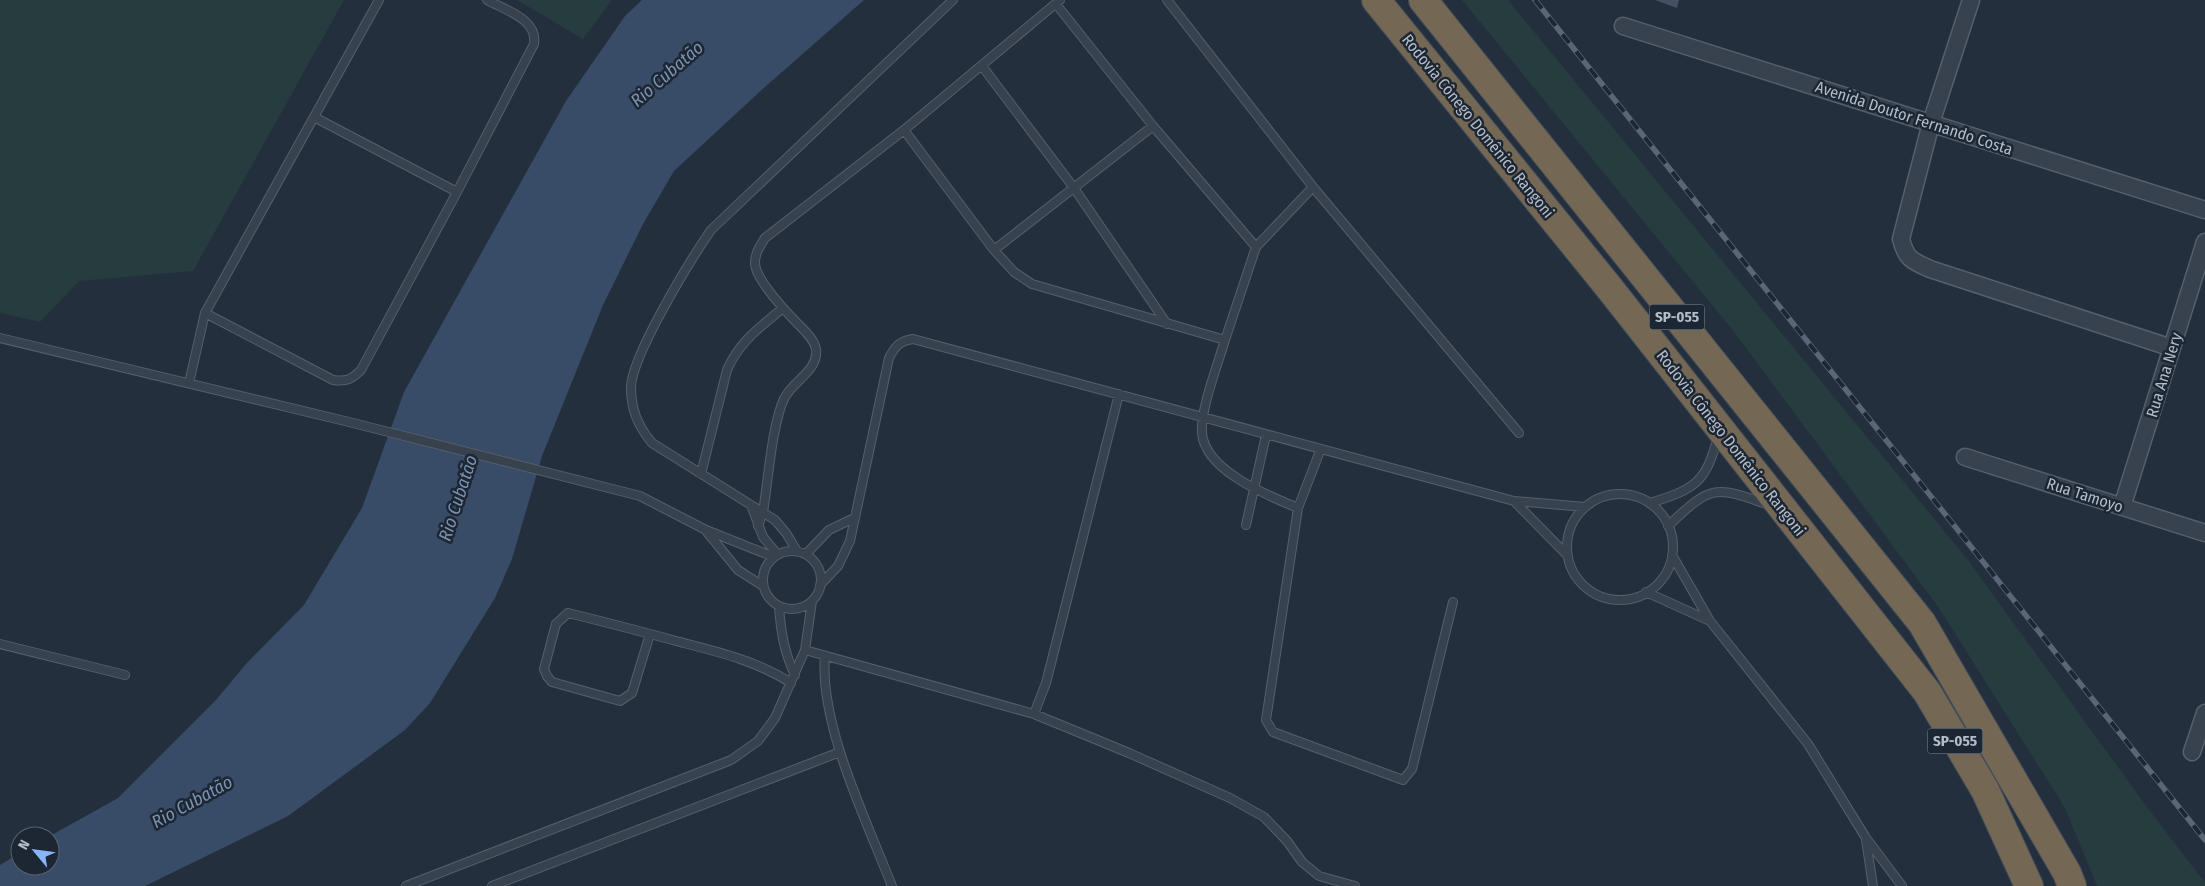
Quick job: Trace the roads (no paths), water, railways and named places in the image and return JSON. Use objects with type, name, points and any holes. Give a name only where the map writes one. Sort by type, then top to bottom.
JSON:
[{"type":"highway","name":"Rodovia Cônego Domênico Rangoni","points":[[1376,0],[1720,429],[1926,692],[1985,790],[2029,886]]},
{"type":"highway","name":"SP-055","points":[[1423,0],[1922,622],[2062,865],[2072,886]]},
{"type":"street","points":[[1971,0],[1931,123],[1901,239],[1904,252],[1913,262],[1930,269],[2172,348]]},
{"type":"street","name":"Avenida Doutor Fernando Costa","points":[[1623,26],[2205,210]]},
{"type":"street","name":"Rua Ana Nery","points":[[2122,507],[2205,242]]},
{"type":"street","name":"Rua Tamoyo","points":[[1965,457],[2205,533]]},
{"type":"street","points":[[2192,752],[2205,713]]},
{"type":"lane","points":[[189,383],[205,313],[378,0]]},
{"type":"lane","points":[[205,313],[334,380],[344,381],[353,378],[361,370],[534,44],[535,35],[532,27],[524,20],[487,0]]},
{"type":"lane","points":[[797,551],[786,533],[763,512],[652,443],[640,429],[633,410],[631,385],[638,358],[697,250],[711,230],[953,0]]},
{"type":"lane","points":[[1167,0],[1312,187],[1519,433]]},
{"type":"lane","points":[[758,526],[763,512],[778,415],[784,398],[810,370],[815,361],[816,348],[811,338],[783,308],[758,274],[755,264],[756,252],[765,238],[904,130],[1058,2],[1153,126],[1256,247]]},
{"type":"lane","points":[[982,66],[1074,188],[1167,324]]},
{"type":"lane","points":[[314,117],[457,192]]},
{"type":"lane","points":[[994,250],[1153,126]]},
{"type":"lane","points":[[904,130],[994,250],[1014,272],[1032,284],[1225,340]]},
{"type":"lane","points":[[1298,508],[1253,489],[1217,462],[1207,448],[1202,434],[1204,417],[1225,340],[1256,247],[1312,187]]},
{"type":"lane","points":[[701,474],[727,370],[734,354],[744,340],[783,308]]},
{"type":"lane","points":[[0,338],[349,422],[640,496],[706,530],[776,556]]},
{"type":"lane","points":[[406,886],[731,760],[758,741],[775,718],[806,650],[812,601],[820,585],[838,566],[845,553],[889,358],[895,347],[902,341],[913,339],[1204,417],[1320,451],[1514,501],[1585,507]]},
{"type":"lane","points":[[1034,714],[1046,683],[1119,394]]},
{"type":"lane","points":[[1650,503],[1680,493],[1694,485],[1706,472],[1713,456],[1720,429]]},
{"type":"lane","points":[[1246,525],[1266,435]]},
{"type":"lane","points":[[1320,451],[1298,508],[1266,720],[1273,732],[1403,780],[1412,769],[1453,602]]},
{"type":"lane","points":[[1668,526],[1693,502],[1705,494],[1718,490],[1732,492],[1783,510]]},
{"type":"lane","points":[[1514,501],[1568,556],[1578,579],[1598,594],[1622,600],[1646,592],[1663,577],[1672,555],[1672,535],[1661,513],[1640,497],[1617,494],[1605,496],[1585,507],[1572,525],[1569,535],[1568,556]]},
{"type":"lane","points":[[751,505],[763,537],[776,556]]},
{"type":"lane","points":[[806,554],[829,530],[854,518]]},
{"type":"lane","points":[[706,530],[738,570],[763,586]]},
{"type":"lane","points":[[812,601],[797,609],[779,607],[766,594],[763,586],[764,570],[776,556],[787,551],[797,551],[806,554],[815,562],[820,573],[820,585]]},
{"type":"lane","points":[[1672,555],[1710,621],[1808,744],[1866,838],[1902,886]]},
{"type":"lane","points":[[1646,592],[1710,621]]},
{"type":"lane","points":[[779,607],[781,636],[793,679]]},
{"type":"lane","points":[[650,634],[632,693],[620,701],[552,682],[546,676],[544,669],[556,624],[568,613],[650,634],[741,658],[793,679]]},
{"type":"lane","points":[[0,644],[124,675]]},
{"type":"lane","points":[[806,650],[1034,714],[1129,753],[1230,798],[1264,817],[1287,841],[1302,862],[1319,876],[1355,886]]},
{"type":"lane","points":[[825,656],[824,687],[840,752],[892,886]]},
{"type":"lane","points":[[492,886],[840,752]]},
{"type":"lane","points":[[1866,838],[1873,886]]},
{"type":"water","name":"Rio Cubatão","points":[[642,0],[864,0],[766,86],[674,171],[643,224],[603,305],[542,456],[512,559],[495,598],[430,703],[405,730],[288,816],[145,886],[0,886],[0,865],[10,859],[10,876],[60,876],[60,830],[118,798],[216,700],[246,664],[304,605],[362,508],[404,392],[566,101],[625,16]]},
{"type":"railway","points":[[1535,0],[2205,840]]}]
